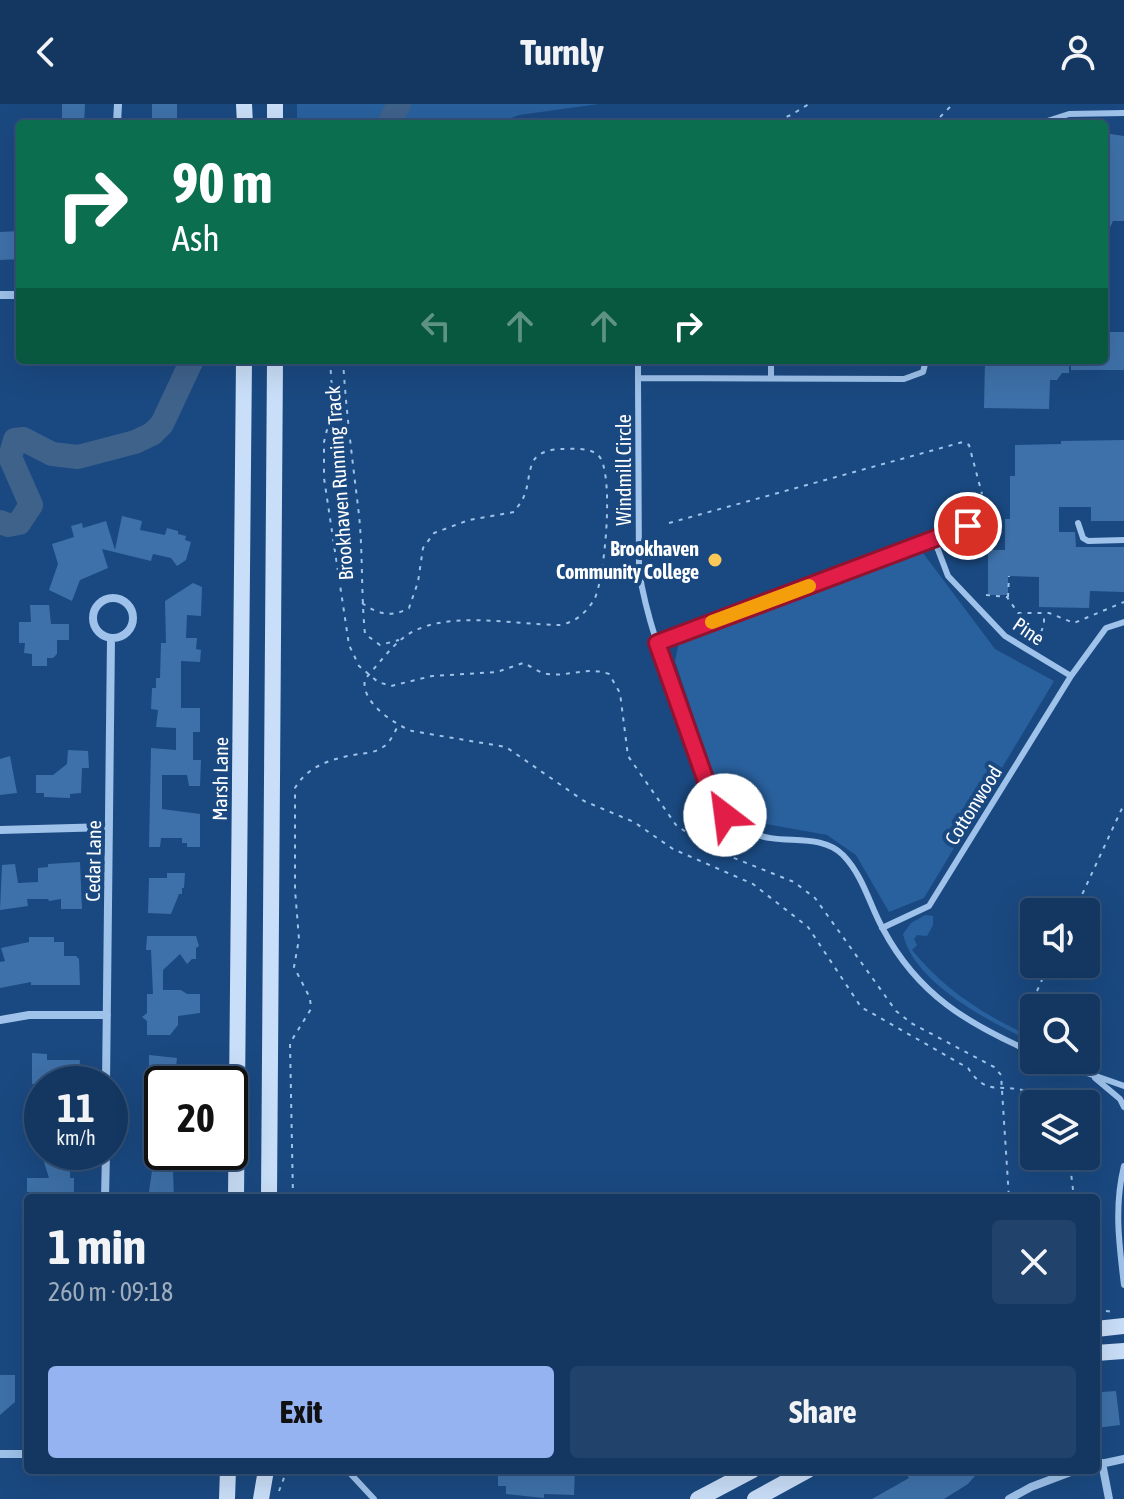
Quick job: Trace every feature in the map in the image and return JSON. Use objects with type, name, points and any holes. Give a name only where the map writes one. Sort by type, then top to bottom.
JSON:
[{"type":"main road","name":"Marsh Lane","points":[[236,1194],[244,364]]},
{"type":"main road","points":[[269,1194],[275,364]]},
{"type":"main road","points":[[1100,1327],[1119,1319]]},
{"type":"main road","points":[[1100,1353],[1124,1351]]},
{"type":"main road","points":[[227,1499],[228,1474]]},
{"type":"main road","points":[[261,1499],[265,1474]]},
{"type":"main road","points":[[698,1499],[745,1474]]},
{"type":"main road","points":[[755,1499],[790,1474]]},
{"type":"street","name":"Cedar Lane","points":[[114,597],[126,602],[133,619],[128,631],[111,638],[98,632],[93,613],[101,601],[114,597]]},
{"type":"street","name":"Cedar Lane","points":[[106,1066],[111,638]]},
{"type":"street","points":[[0,830],[109,827]]},
{"type":"street","points":[[0,1020],[29,1015],[107,1015]]},
{"type":"street","points":[[105,1194],[106,1170]]},
{"type":"street","points":[[0,1454],[24,1454]]},
{"type":"street","points":[[1100,1464],[1124,1459]]},
{"type":"street","points":[[1100,1468],[1109,1499]]},
{"type":"street","points":[[1009,1499],[1065,1474]]},
{"type":"lane","points":[[1050,120],[1069,114],[1124,113]]},
{"type":"lane","name":"Windmill Circle","points":[[638,364],[639,571],[644,602],[707,784],[725,815],[755,834],[819,842],[840,852],[857,872],[882,928],[905,965],[931,994],[965,1020],[1020,1046]]},
{"type":"lane","points":[[771,364],[771,378]]},
{"type":"lane","points":[[638,378],[904,379],[923,372],[925,364]]},
{"type":"lane","points":[[1078,523],[1083,538],[1088,541],[1124,540]]},
{"type":"lane","points":[[657,643],[968,526]]},
{"type":"lane","name":"Pine","points":[[934,539],[948,576],[1005,636],[1071,676]]},
{"type":"lane","points":[[1071,676],[1106,628],[1124,622]]},
{"type":"lane","name":"Cottonwood","points":[[882,928],[929,906],[1071,676]]},
{"type":"lane","points":[[1087,1074],[1124,1086]]},
{"type":"lane","points":[[1092,1076],[1120,1099],[1124,1107]]},
{"type":"lane","points":[[1124,1166],[1117,1220],[1124,1285]]},
{"type":"lane","points":[[351,1474],[374,1499]]},
{"type":"path","points":[[778,120],[809,104]]},
{"type":"path","points":[[937,120],[953,104]]},
{"type":"path","points":[[330,364],[333,405],[324,442],[324,478],[349,645],[359,666],[378,682],[391,686],[432,676],[497,672],[523,663],[551,675],[591,670],[609,674],[620,693],[628,756],[676,825],[709,848],[794,882],[804,889],[815,898],[896,1011],[911,1023],[994,1067],[1001,1075],[1009,1194]]},
{"type":"path","name":"Brookhaven Running Track","points":[[343,364],[359,519],[365,634],[380,645],[385,656]]},
{"type":"path","points":[[669,523],[963,442],[969,445],[982,494]]},
{"type":"path","name":"Brookhaven Running Track","points":[[362,603],[386,614],[398,614],[409,608],[418,582],[423,548],[434,533],[458,523],[514,512],[524,498],[534,461],[542,453],[555,449],[589,450],[606,467],[603,574],[595,599],[573,622],[560,625],[466,620],[431,625],[395,642],[380,645]]},
{"type":"path","points":[[1009,576],[1007,597],[1018,613],[1044,612],[1074,623],[1124,602]]},
{"type":"path","points":[[986,595],[1007,597]]},
{"type":"path","points":[[1031,652],[1042,632],[1044,612]]},
{"type":"path","name":"Brookhaven Running Track","points":[[369,675],[404,637]]},
{"type":"path","points":[[369,675],[364,685],[365,692],[398,725],[412,731],[506,747],[584,801],[634,822],[673,849],[753,884],[808,927],[861,1007],[968,1068],[978,1083],[988,1088],[1020,1090]]},
{"type":"path","points":[[293,1194],[290,1043],[311,1009],[310,998],[294,967],[299,939],[295,890],[295,788],[319,765],[384,747],[398,725]]},
{"type":"path","points":[[1080,898],[1124,804]]},
{"type":"path","points":[[1037,991],[1043,978]]},
{"type":"path","points":[[1071,1170],[1074,1194]]},
{"type":"path","points":[[1100,1312],[1119,1319]]},
{"type":"path","points":[[276,1499],[285,1474]]},
{"type":"shaded area","points":[[297,104],[599,104],[519,115],[506,120],[297,120]]},
{"type":"shaded area","points":[[923,553],[995,649],[1054,681],[924,898],[889,912],[856,855],[827,835],[749,821],[713,773],[675,661],[679,642]]},
{"type":"shaded area","points":[[925,915],[933,916],[933,925],[927,936],[917,935],[914,939],[917,945],[912,950],[952,990],[1020,1031],[1020,1036],[956,999],[922,969],[910,952],[903,934],[911,923]]},
{"type":"building","points":[[62,104],[85,104],[84,120],[62,120]]},
{"type":"building","points":[[152,104],[177,104],[177,120],[152,120]]},
{"type":"building","points":[[1108,134],[1124,136],[1124,221],[1113,221],[1108,232]]},
{"type":"building","points":[[16,231],[16,259],[0,260],[0,232]]},
{"type":"building","points":[[1108,332],[1124,332],[1124,370],[1071,370],[1071,364],[1108,364]]},
{"type":"building","points":[[985,364],[1069,364],[1069,373],[1062,373],[1057,380],[1050,380],[1049,409],[984,408]]},
{"type":"building","points":[[1124,440],[1124,521],[1091,521],[1091,507],[1059,507],[1059,532],[1075,532],[1076,547],[1124,547],[1124,592],[1090,591],[1089,608],[1039,607],[1039,577],[1008,576],[1008,595],[988,595],[988,550],[1005,550],[1005,519],[1010,519],[1010,476],[1015,476],[1015,445]]},
{"type":"building","points":[[122,516],[142,521],[140,530],[165,535],[167,528],[186,536],[185,540],[191,542],[186,560],[177,566],[171,558],[153,554],[151,561],[102,549],[108,568],[80,580],[72,601],[49,590],[58,564],[52,544],[74,537],[71,526],[82,523],[83,528],[106,521],[115,550]]},
{"type":"building","points":[[193,583],[202,587],[201,616],[187,615],[186,638],[197,638],[196,649],[201,650],[200,662],[181,661],[181,708],[200,708],[200,732],[193,732],[193,760],[201,760],[200,786],[189,786],[187,775],[162,775],[162,809],[200,814],[200,847],[187,847],[187,843],[182,843],[182,838],[161,838],[160,847],[149,847],[151,748],[176,750],[176,728],[156,727],[158,710],[151,709],[152,688],[156,688],[156,678],[160,678],[161,643],[166,643],[165,601]]},
{"type":"building","points":[[30,605],[49,605],[51,624],[69,624],[69,640],[57,640],[57,654],[47,658],[47,666],[32,666],[32,654],[24,653],[25,643],[19,643],[19,622],[31,622]]},
{"type":"building","points":[[68,750],[88,751],[89,768],[82,768],[81,793],[70,794],[70,798],[44,797],[44,793],[36,793],[36,775],[53,775],[67,764]]},
{"type":"building","points":[[10,756],[17,793],[0,795],[0,759]]},
{"type":"building","points":[[80,862],[82,909],[61,909],[61,899],[27,899],[28,906],[0,910],[2,865],[15,864],[18,883],[38,882],[38,868],[48,867],[48,864]]},
{"type":"building","points":[[167,873],[185,873],[182,894],[179,894],[171,914],[148,913],[149,878],[167,878]]},
{"type":"building","points":[[147,936],[196,936],[199,946],[196,948],[196,959],[187,964],[180,954],[163,970],[163,990],[200,994],[200,1013],[178,1016],[178,1025],[170,1035],[147,1035],[147,1021],[142,1017],[147,1013],[147,994],[153,994],[151,950],[146,950]]},
{"type":"building","points":[[29,937],[54,937],[54,942],[64,942],[64,956],[79,959],[80,985],[31,985],[31,982],[0,988],[0,962],[5,961],[1,948],[29,942]]},
{"type":"building","points":[[32,1053],[47,1054],[47,1060],[80,1060],[80,1066],[32,1066]]},
{"type":"building","points":[[149,1055],[177,1058],[176,1066],[149,1066]]},
{"type":"building","points":[[46,1170],[70,1170],[70,1178],[74,1178],[74,1194],[27,1192],[27,1178],[49,1178]]},
{"type":"building","points":[[152,1171],[173,1171],[174,1194],[149,1194]]},
{"type":"building","points":[[0,1375],[15,1375],[15,1402],[0,1415]]},
{"type":"building","points":[[1116,1391],[1120,1425],[1100,1428],[1101,1392]]},
{"type":"building","points":[[498,1474],[575,1474],[574,1495],[544,1494],[544,1498],[506,1494],[506,1486],[498,1486]]},
{"type":"building","points":[[906,1474],[977,1474],[968,1484],[944,1499],[872,1499],[909,1478]]},
{"type":"waterway","points":[[391,120],[399,104]]},
{"type":"waterway","points":[[0,522],[8,525],[19,523],[31,505],[10,457],[15,440],[23,439],[52,454],[78,457],[135,442],[152,434],[162,424],[190,364]]},
{"type":"slow traffic","points":[[712,622],[809,586]]},
{"type":"place","name":"Brookhaven Community College","points":[[715,560]]},
{"type":"route","points":[[725,815],[707,784],[657,643],[968,526]]}]
